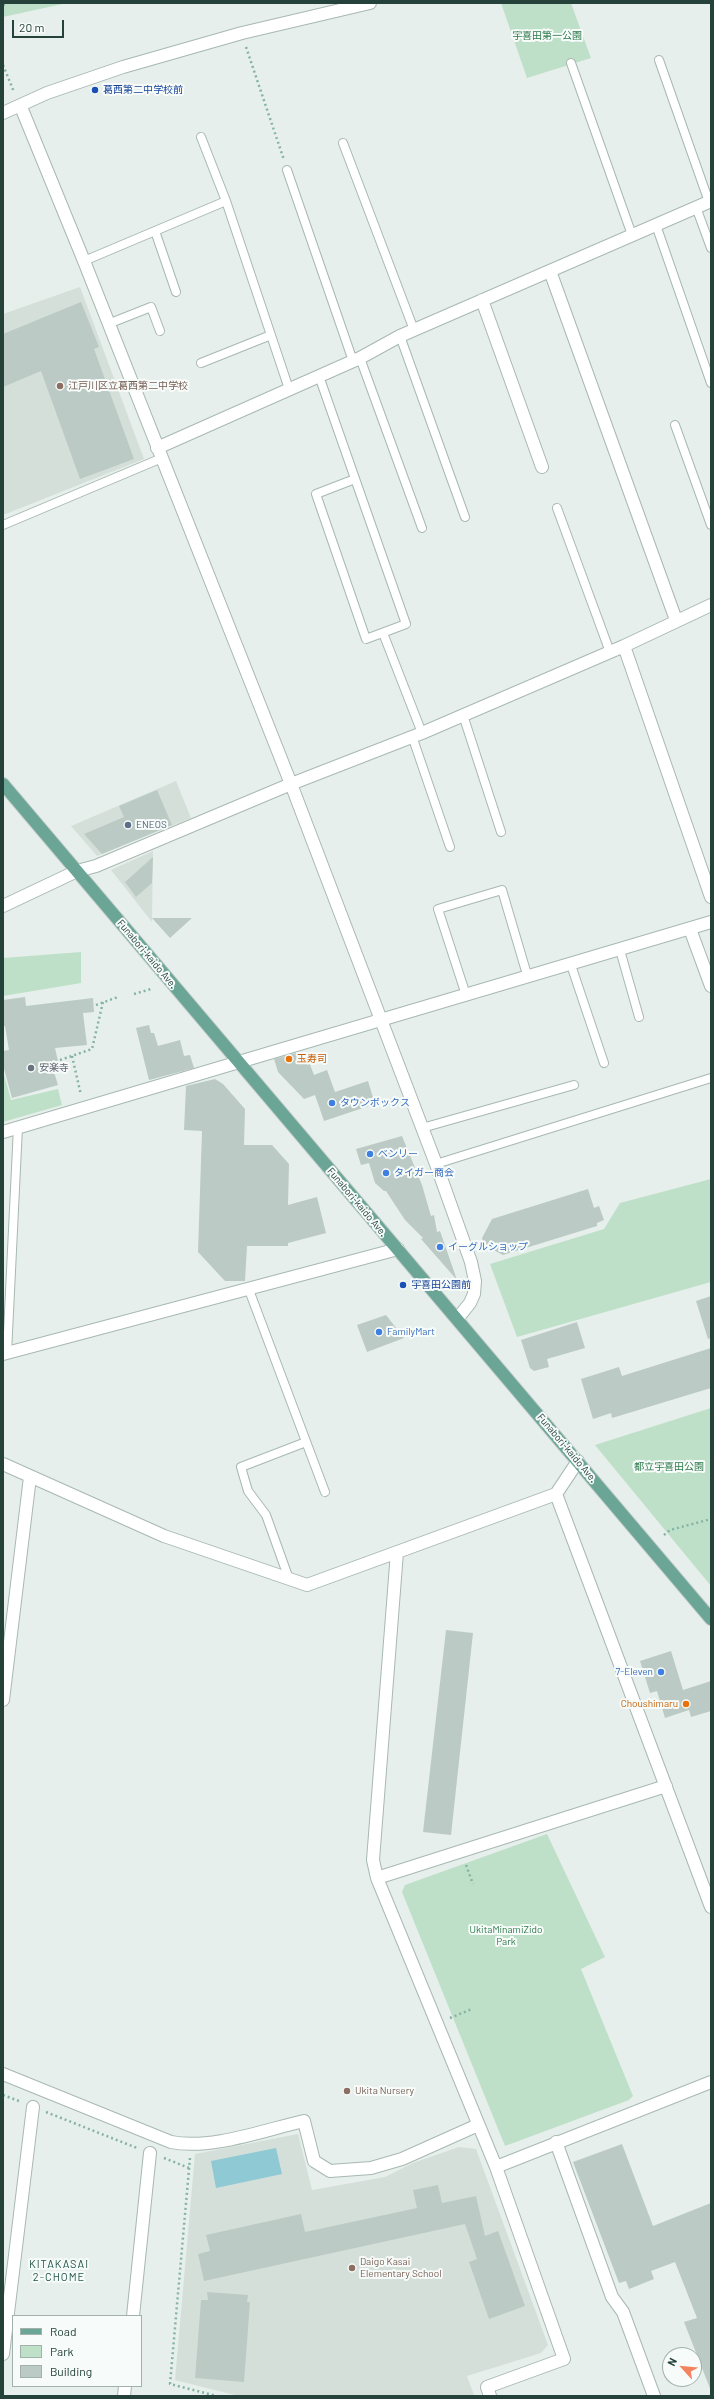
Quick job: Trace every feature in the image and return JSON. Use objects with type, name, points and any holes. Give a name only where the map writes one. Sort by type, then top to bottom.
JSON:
[{"type":"main road","name":"Funabori-kaido Ave.","points":[[3,784],[398,1250],[458,1318],[711,1619]]},
{"type":"street","points":[[3,113],[21,107],[47,94],[123,67],[242,34],[370,3]]},
{"type":"street","points":[[21,107],[84,261],[290,784],[436,1164],[471,1262],[475,1281],[474,1294],[470,1303],[458,1318]]},
{"type":"street","points":[[160,453],[289,389],[356,359],[400,336],[710,201]]},
{"type":"street","points":[[550,271],[676,620]]},
{"type":"street","points":[[482,300],[542,467]]},
{"type":"street","points":[[3,906],[77,871],[96,866],[290,784],[417,735],[624,646],[676,620],[711,605]]},
{"type":"street","points":[[624,646],[711,897]]},
{"type":"street","points":[[3,1132],[380,1020],[528,978],[711,922]]},
{"type":"street","points":[[690,929],[711,986]]},
{"type":"street","points":[[5,1354],[398,1250]]},
{"type":"street","points":[[3,1464],[164,1536],[307,1585],[556,1494],[578,1461]]},
{"type":"street","points":[[3,1700],[30,1477]]},
{"type":"street","points":[[556,1494],[711,1907]]},
{"type":"street","points":[[397,1552],[373,1860],[377,1878],[496,2167],[564,2359],[487,2387],[490,2396]]},
{"type":"street","points":[[377,1878],[666,1786]]},
{"type":"street","points":[[3,2074],[171,2142],[186,2145],[209,2143],[304,2121],[314,2160],[330,2171],[371,2168],[402,2159],[478,2125]]},
{"type":"street","points":[[496,2167],[711,2082]]},
{"type":"street","points":[[3,2354],[33,2107]]},
{"type":"street","points":[[556,2142],[612,2297],[623,2312],[654,2396]]},
{"type":"street","points":[[133,2315],[150,2153]]},
{"type":"lane","points":[[659,60],[710,201]]},
{"type":"lane","points":[[571,63],[632,235]]},
{"type":"lane","points":[[201,137],[226,201],[289,389]]},
{"type":"lane","points":[[343,143],[414,330]]},
{"type":"lane","points":[[287,170],[356,359],[422,528]]},
{"type":"lane","points":[[84,261],[226,201]]},
{"type":"lane","points":[[696,207],[711,248]]},
{"type":"lane","points":[[656,225],[711,383]]},
{"type":"lane","points":[[155,231],[176,292]]},
{"type":"lane","points":[[108,324],[151,307],[160,331]]},
{"type":"lane","points":[[201,363],[271,335]]},
{"type":"lane","points":[[400,336],[465,517]]},
{"type":"lane","points":[[319,376],[406,624],[366,639],[316,494],[355,479]]},
{"type":"lane","points":[[675,425],[711,525]]},
{"type":"lane","points":[[3,525],[160,453]]},
{"type":"lane","points":[[557,508],[610,652]]},
{"type":"lane","points":[[383,633],[417,735],[450,847]]},
{"type":"lane","points":[[463,715],[501,832]]},
{"type":"lane","points":[[466,995],[438,909],[502,890],[528,978]]},
{"type":"lane","points":[[620,950],[639,1017]]},
{"type":"lane","points":[[571,965],[604,1063]]},
{"type":"lane","points":[[436,1164],[711,1078]]},
{"type":"lane","points":[[422,1128],[574,1085]]},
{"type":"lane","points":[[5,1354],[18,1127]]},
{"type":"lane","points":[[249,1290],[325,1492]]},
{"type":"lane","points":[[289,1579],[266,1515],[248,1491],[241,1467],[306,1442]]},
{"type":"path","points":[[3,4],[8,3]]},
{"type":"path","points":[[242,34],[287,170]]},
{"type":"path","points":[[3,65],[21,107]]},
{"type":"path","points":[[134,994],[151,989]]},
{"type":"path","points":[[96,1005],[118,997]]},
{"type":"path","points":[[60,1060],[92,1049],[103,1002]]},
{"type":"path","points":[[72,1056],[84,1107]]},
{"type":"path","points":[[664,1535],[670,1530],[711,1519]]},
{"type":"path","points":[[465,1862],[473,1884]]},
{"type":"path","points":[[447,2019],[472,2009]]},
{"type":"path","points":[[3,2095],[189,2168]]},
{"type":"path","points":[[191,2144],[170,2384],[218,2396]]},
{"type":"shaded area","name":"江戸川区立葛西第二中学校","points":[[80,287],[144,459],[3,515],[3,314]]},
{"type":"shaded area","points":[[176,781],[191,818],[97,856],[71,826]]},
{"type":"shaded area","points":[[153,851],[152,922],[111,870]]},
{"type":"shaded area","name":"Daigo Kasai Elementary School","points":[[298,2134],[312,2190],[385,2177],[413,2163],[459,2147],[476,2149],[548,2345],[541,2353],[467,2376],[474,2395],[469,2396],[239,2396],[175,2380],[195,2154]]},
{"type":"green space","points":[[3,3],[67,3],[3,17]]},
{"type":"green space","name":"宇喜田第一公園","points":[[501,3],[571,3],[591,58],[527,78]]},
{"type":"green space","points":[[81,952],[81,983],[3,996],[3,958]]},
{"type":"green space","points":[[3,1071],[11,1100],[58,1089],[62,1105],[3,1122]]},
{"type":"green space","points":[[711,1179],[711,1282],[517,1337],[490,1264],[604,1229],[620,1203]]},
{"type":"green space","name":"都立宇喜田公園","points":[[711,1408],[711,1586],[595,1445]]},
{"type":"green space","name":"UkitaMinamiZido Park","points":[[547,1834],[605,1957],[581,1969],[633,2096],[629,2100],[505,2146],[402,1892],[405,1885]]},
{"type":"water","points":[[276,2148],[282,2174],[216,2188],[211,2161]]},
{"type":"building","points":[[81,302],[99,347],[94,349],[134,459],[80,479],[41,371],[3,387],[3,334]]},
{"type":"building","points":[[157,790],[172,825],[102,854],[84,834],[124,817],[119,806]]},
{"type":"building","points":[[153,857],[152,883],[136,897],[125,882]]},
{"type":"building","points":[[152,918],[192,918],[170,938]]},
{"type":"building","points":[[25,997],[26,1006],[93,998],[94,1012],[83,1013],[87,1045],[55,1048],[60,1070],[54,1072],[58,1085],[12,1098],[3,1065],[3,1051],[9,1050],[5,1026],[3,1026],[3,1000]]},
{"type":"building","points":[[149,1025],[151,1033],[154,1033],[158,1046],[180,1040],[184,1056],[190,1055],[194,1068],[149,1080],[136,1028]]},
{"type":"building","points":[[300,1052],[304,1064],[309,1062],[314,1075],[327,1070],[335,1092],[368,1081],[375,1104],[324,1121],[315,1095],[304,1099],[278,1072],[274,1059]]},
{"type":"building","points":[[215,1079],[223,1084],[245,1109],[244,1145],[272,1145],[289,1164],[288,1205],[317,1197],[326,1233],[288,1243],[288,1246],[247,1246],[245,1281],[225,1281],[198,1252],[202,1131],[184,1130],[186,1086]]},
{"type":"building","points":[[402,1136],[422,1185],[431,1216],[434,1215],[437,1232],[440,1231],[457,1280],[421,1239],[423,1238],[405,1220],[386,1191],[375,1183],[369,1163],[361,1165],[356,1149]]},
{"type":"building","points":[[588,1189],[594,1208],[599,1206],[604,1220],[597,1223],[597,1226],[503,1255],[484,1245],[482,1238],[492,1219]]},
{"type":"building","points":[[711,1296],[711,1338],[708,1339],[696,1301]]},
{"type":"building","name":"FamilyMart","points":[[386,1315],[404,1338],[367,1352],[357,1325]]},
{"type":"building","points":[[577,1322],[585,1348],[547,1359],[549,1367],[534,1371],[530,1368],[521,1340]]},
{"type":"building","points":[[711,1348],[711,1388],[612,1418],[611,1413],[593,1419],[581,1379],[619,1367],[622,1376]]},
{"type":"building","points":[[446,1630],[473,1633],[451,1835],[423,1832]]},
{"type":"building","points":[[671,1651],[683,1690],[711,1681],[711,1711],[691,1717],[689,1710],[665,1718],[657,1691],[650,1693],[640,1661]]},
{"type":"building","points":[[622,2144],[653,2226],[711,2203],[711,2391],[702,2368],[702,2347],[694,2347],[684,2322],[697,2318],[675,2262],[651,2271],[654,2279],[629,2289],[626,2281],[619,2283],[573,2162]]},
{"type":"building","points":[[438,2185],[442,2203],[476,2196],[485,2236],[498,2231],[525,2306],[489,2319],[469,2262],[477,2259],[465,2224],[204,2281],[198,2254],[210,2251],[206,2235],[301,2214],[305,2232],[417,2208],[413,2190]]},
{"type":"building","points":[[207,2292],[248,2295],[247,2302],[250,2302],[244,2382],[195,2378],[201,2300],[208,2300]]},
{"type":"place","name":"葛西第二中学校前","points":[[95,90]]},
{"type":"place","name":"江戸川区立葛西第二中学校","points":[[60,386]]},
{"type":"place","name":"ENEOS","points":[[128,825]]},
{"type":"place","name":"玉寿司","points":[[289,1059]]},
{"type":"place","name":"安楽寺","points":[[31,1068]]},
{"type":"place","name":"タウンボックス","points":[[332,1103]]},
{"type":"place","name":"ベンリー","points":[[370,1154]]},
{"type":"place","name":"タイガー商会","points":[[386,1173]]},
{"type":"place","name":"イーグルショップ","points":[[440,1247]]},
{"type":"place","name":"宇喜田公園前","points":[[403,1285]]},
{"type":"place","name":"FamilyMart","points":[[379,1332]]},
{"type":"place","name":"7-Eleven","points":[[661,1672]]},
{"type":"place","name":"Choushimaru","points":[[686,1704]]},
{"type":"place","name":"Ukita Nursery","points":[[347,2091]]},
{"type":"place","name":"Daigo Kasai Elementary School","points":[[352,2268]]},
{"type":"district","name":"KITAKASAI 2-CHOME","points":[[59,2270]]}]
